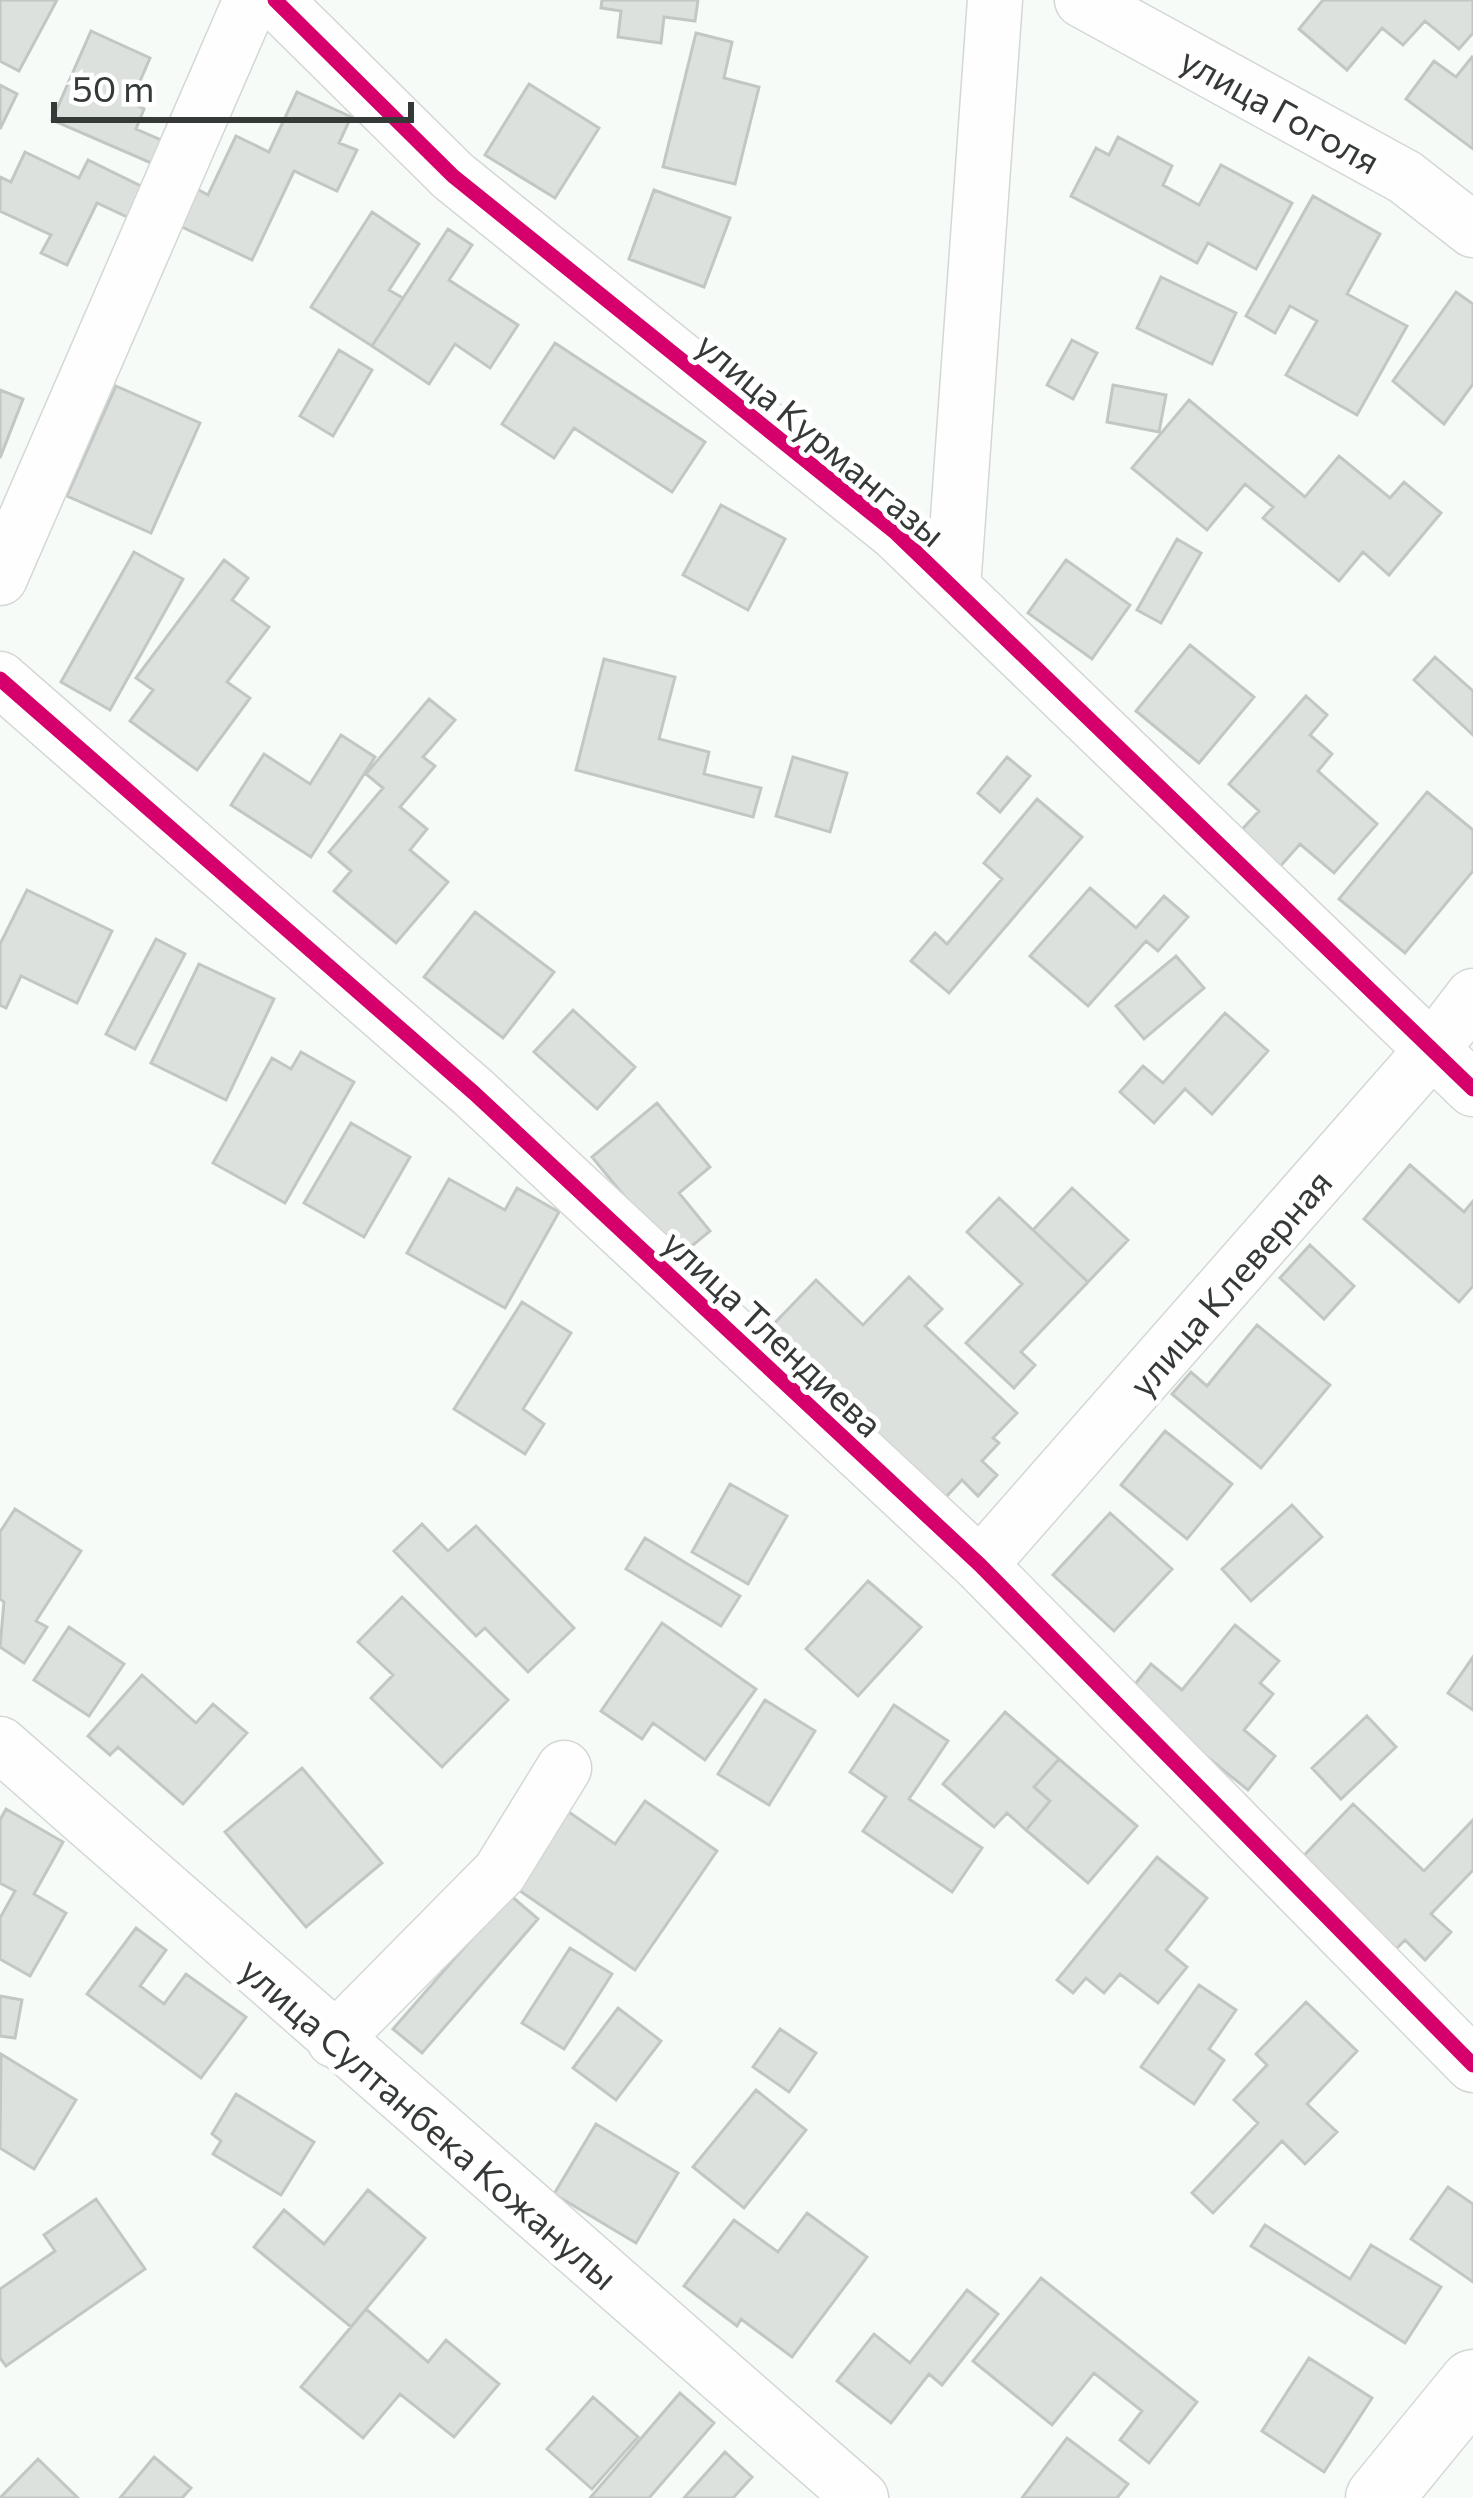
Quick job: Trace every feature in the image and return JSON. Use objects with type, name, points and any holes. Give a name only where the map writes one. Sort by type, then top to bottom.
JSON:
[{"type":"street","points":[[0,578],[251,0]]},
{"type":"street","name":"улица Курмангазы","points":[[275,0],[453,176],[896,533],[1473,1089]]},
{"type":"street","points":[[953,588],[995,0]]},
{"type":"street","name":"улица Гоголя","points":[[1082,0],[1405,177],[1473,230]]},
{"type":"street","name":"улица Тлендиева","points":[[0,679],[475,1093],[980,1564],[1473,2065]]},
{"type":"street","name":"улица Клеверная","points":[[980,1564],[1432,1050],[1473,996]]},
{"type":"street","name":"улица Султанбека Кожанулы","points":[[0,1744],[861,2498]]},
{"type":"street","points":[[334,2040],[500,1872],[564,1768]]},
{"type":"street","points":[[1379,2498],[1473,2383]]},
{"type":"building","points":[[0,0],[57,0],[19,71],[0,61]]},
{"type":"building","points":[[602,0],[698,0],[695,21],[664,17],[661,43],[618,37],[621,11],[601,8]]},
{"type":"building","points":[[1323,0],[1473,0],[1473,33],[1459,49],[1425,21],[1403,45],[1382,28],[1347,70],[1299,29]]},
{"type":"building","points":[[91,31],[150,58],[131,102],[144,109],[136,129],[168,143],[158,166],[52,120]]},
{"type":"building","points":[[696,33],[732,42],[724,78],[759,87],[735,184],[663,167]]},
{"type":"building","points":[[1472,57],[1473,149],[1406,99],[1434,61],[1456,77]]},
{"type":"building","points":[[529,84],[599,128],[555,198],[485,155]]},
{"type":"building","points":[[0,85],[17,94],[0,129]]},
{"type":"building","points":[[297,92],[351,117],[339,143],[357,150],[337,191],[294,171],[252,260],[180,226],[197,189],[208,195],[236,136],[269,152]]},
{"type":"building","points":[[1118,137],[1172,166],[1163,185],[1199,205],[1221,165],[1292,203],[1256,269],[1208,243],[1197,263],[1071,196],[1096,148],[1109,155]]},
{"type":"building","points":[[25,152],[79,178],[88,160],[153,192],[138,222],[97,203],[67,265],[41,253],[51,235],[0,211],[0,177],[11,182]]},
{"type":"building","points":[[654,190],[730,218],[704,287],[629,259]]},
{"type":"building","points":[[1313,196],[1380,234],[1347,294],[1407,326],[1357,415],[1286,375],[1317,321],[1290,306],[1275,333],[1246,316]]},
{"type":"building","points":[[372,212],[419,244],[389,290],[403,298],[372,346],[311,307]]},
{"type":"building","points":[[448,229],[472,245],[449,280],[518,325],[490,368],[455,344],[429,384],[372,346]]},
{"type":"building","points":[[1161,277],[1236,313],[1212,364],[1137,328]]},
{"type":"building","points":[[1456,292],[1473,304],[1473,384],[1444,424],[1393,381]]},
{"type":"building","points":[[1072,340],[1097,353],[1073,399],[1047,385]]},
{"type":"building","points":[[555,343],[705,442],[672,492],[574,428],[554,458],[502,424]]},
{"type":"building","points":[[339,350],[372,370],[333,436],[300,416]]},
{"type":"building","points":[[1113,385],[1166,395],[1159,432],[1107,422]]},
{"type":"building","points":[[116,386],[200,423],[151,533],[67,496]]},
{"type":"building","points":[[0,390],[23,399],[0,458]]},
{"type":"building","points":[[1189,400],[1305,497],[1339,456],[1390,498],[1404,482],[1441,513],[1389,575],[1363,552],[1339,581],[1263,518],[1273,507],[1245,484],[1207,530],[1132,468]]},
{"type":"building","points":[[721,505],[785,539],[748,610],[683,575]]},
{"type":"building","points":[[1177,539],[1201,553],[1161,623],[1137,610]]},
{"type":"building","points":[[134,552],[183,579],[110,710],[61,682]]},
{"type":"building","points":[[224,560],[248,578],[232,600],[269,627],[227,682],[250,698],[197,770],[130,721],[153,690],[136,678]]},
{"type":"building","points":[[1066,560],[1130,605],[1092,659],[1028,613]]},
{"type":"building","points":[[1190,645],[1254,697],[1199,763],[1136,711]]},
{"type":"building","points":[[1435,657],[1473,691],[1473,735],[1414,680]]},
{"type":"building","points":[[604,659],[675,677],[659,739],[709,752],[704,774],[761,788],[753,817],[576,770]]},
{"type":"building","points":[[1306,696],[1327,715],[1310,735],[1332,754],[1318,771],[1377,824],[1334,873],[1300,844],[1277,870],[1237,835],[1259,811],[1229,784]]},
{"type":"building","points":[[429,699],[455,720],[423,757],[435,766],[400,807],[427,829],[410,850],[448,882],[396,943],[334,891],[351,871],[329,852],[383,788],[366,774]]},
{"type":"building","points":[[341,735],[375,757],[311,857],[231,805],[264,754],[310,784]]},
{"type":"building","points":[[793,757],[847,773],[830,832],[776,816]]},
{"type":"building","points":[[1007,757],[1030,776],[1000,812],[978,793]]},
{"type":"building","points":[[1427,792],[1473,830],[1473,871],[1405,953],[1339,899]]},
{"type":"building","points":[[1037,799],[1082,837],[949,993],[911,961],[935,933],[947,944],[1002,879],[984,863]]},
{"type":"building","points":[[1090,888],[1136,928],[1164,896],[1188,917],[1158,951],[1146,941],[1088,1006],[1030,956]]},
{"type":"building","points":[[27,890],[112,931],[77,1003],[21,976],[6,1008],[0,1005],[0,944]]},
{"type":"building","points":[[475,912],[554,972],[503,1038],[424,977]]},
{"type":"building","points":[[156,939],[185,954],[135,1049],[106,1034]]},
{"type":"building","points":[[1176,956],[1204,988],[1144,1039],[1116,1006]]},
{"type":"building","points":[[199,964],[274,999],[226,1100],[151,1063]]},
{"type":"building","points":[[573,1010],[635,1067],[597,1109],[534,1052]]},
{"type":"building","points":[[1225,1013],[1268,1051],[1212,1114],[1185,1089],[1154,1123],[1120,1092],[1143,1066],[1163,1083]]},
{"type":"building","points":[[301,1052],[354,1082],[285,1203],[213,1163],[272,1058],[291,1069]]},
{"type":"building","points":[[657,1103],[710,1167],[679,1193],[710,1231],[676,1259],[592,1157]]},
{"type":"building","points":[[351,1123],[410,1157],[364,1237],[304,1203]]},
{"type":"building","points":[[1410,1165],[1464,1212],[1473,1201],[1473,1286],[1459,1302],[1364,1219]]},
{"type":"building","points":[[449,1179],[505,1210],[517,1188],[559,1212],[505,1308],[407,1253]]},
{"type":"building","points":[[1072,1188],[1128,1240],[1088,1282],[1033,1230]]},
{"type":"building","points":[[999,1198],[1088,1282],[1021,1352],[1035,1365],[1014,1388],[966,1343],[1022,1284],[967,1232]]},
{"type":"building","points":[[1310,1245],[1354,1286],[1324,1319],[1280,1278]]},
{"type":"building","points":[[909,1277],[942,1309],[925,1326],[1017,1413],[993,1438],[999,1443],[982,1461],[997,1475],[978,1496],[962,1480],[942,1501],[766,1332],[816,1280],[863,1325]]},
{"type":"building","points":[[522,1302],[571,1333],[523,1409],[544,1424],[525,1454],[454,1409]]},
{"type":"building","points":[[1257,1325],[1330,1385],[1261,1468],[1172,1394],[1191,1372],[1207,1386]]},
{"type":"building","points":[[1165,1431],[1232,1484],[1187,1539],[1121,1485]]},
{"type":"building","points":[[730,1484],[787,1516],[748,1584],[692,1552]]},
{"type":"building","points":[[1292,1505],[1322,1537],[1251,1601],[1222,1569]]},
{"type":"building","points":[[15,1509],[81,1551],[36,1621],[47,1627],[24,1663],[0,1647],[4,1602],[0,1599],[0,1532]]},
{"type":"building","points":[[1110,1513],[1172,1569],[1114,1631],[1053,1575]]},
{"type":"building","points":[[422,1524],[448,1551],[476,1526],[574,1628],[528,1672],[485,1628],[476,1636],[394,1551]]},
{"type":"building","points":[[645,1538],[740,1596],[721,1626],[626,1569]]},
{"type":"building","points":[[868,1581],[921,1627],[858,1696],[806,1649]]},
{"type":"building","points":[[402,1597],[508,1700],[442,1767],[371,1698],[393,1675],[358,1642]]},
{"type":"building","points":[[662,1623],[756,1689],[705,1760],[653,1723],[642,1739],[601,1711]]},
{"type":"building","points":[[1235,1625],[1279,1661],[1260,1683],[1273,1694],[1244,1730],[1275,1756],[1248,1790],[1128,1693],[1151,1664],[1182,1690]]},
{"type":"building","points":[[69,1627],[124,1664],[89,1716],[34,1680]]},
{"type":"building","points":[[1473,1657],[1473,1710],[1448,1693]]},
{"type":"building","points":[[142,1675],[196,1723],[213,1704],[247,1733],[183,1804],[118,1747],[110,1755],[88,1736]]},
{"type":"building","points":[[765,1700],[815,1731],[769,1805],[718,1774]]},
{"type":"building","points":[[894,1705],[948,1741],[909,1799],[982,1848],[952,1892],[863,1831],[886,1797],[850,1772]]},
{"type":"building","points":[[1005,1712],[1059,1759],[1034,1787],[1050,1801],[1026,1830],[1007,1813],[994,1827],[943,1784]]},
{"type":"building","points":[[1367,1716],[1396,1747],[1341,1799],[1312,1768]]},
{"type":"building","points":[[1059,1759],[1137,1826],[1088,1883],[1026,1830],[1050,1801],[1034,1787]]},
{"type":"building","points":[[302,1768],[382,1863],[306,1927],[225,1832]]},
{"type":"building","points":[[645,1801],[717,1851],[635,1970],[513,1886],[566,1810],[615,1844]]},
{"type":"building","points":[[1353,1804],[1424,1871],[1473,1820],[1473,1870],[1431,1914],[1451,1932],[1425,1960],[1405,1940],[1389,1956],[1294,1866]]},
{"type":"building","points":[[6,1809],[63,1842],[34,1894],[66,1913],[30,1976],[0,1959],[0,1918],[15,1891],[0,1883],[0,1820]]},
{"type":"building","points":[[1157,1857],[1207,1898],[1166,1950],[1187,1967],[1158,2003],[1120,1974],[1104,1993],[1086,1978],[1073,1993],[1057,1980]]},
{"type":"building","points":[[510,1895],[538,1919],[422,2053],[393,2029]]},
{"type":"building","points":[[136,1928],[166,1950],[140,1986],[164,2004],[186,1974],[246,2017],[201,2078],[87,1994]]},
{"type":"building","points":[[570,1948],[612,1974],[564,2049],[522,2023]]},
{"type":"building","points":[[1199,1985],[1236,2010],[1209,2049],[1224,2060],[1194,2104],[1141,2067]]},
{"type":"building","points":[[0,1996],[22,2000],[15,2038],[0,2036]]},
{"type":"building","points":[[1306,2002],[1357,2051],[1307,2104],[1337,2132],[1305,2164],[1282,2141],[1213,2213],[1192,2193],[1258,2123],[1234,2100],[1267,2065],[1256,2054]]},
{"type":"building","points":[[618,2008],[661,2041],[616,2100],[573,2068]]},
{"type":"building","points":[[780,2029],[816,2053],[789,2092],[753,2067]]},
{"type":"building","points":[[1,2054],[76,2100],[34,2169],[0,2148]]},
{"type":"building","points":[[756,2090],[806,2130],[744,2208],[693,2167]]},
{"type":"building","points":[[236,2094],[314,2142],[281,2195],[213,2154],[221,2141],[212,2134]]},
{"type":"building","points":[[596,2124],[678,2173],[636,2243],[554,2194]]},
{"type":"building","points":[[1448,2187],[1473,2204],[1473,2282],[1411,2239]]},
{"type":"building","points":[[368,2190],[425,2238],[351,2327],[254,2247],[284,2210],[324,2244]]},
{"type":"building","points":[[96,2199],[145,2269],[6,2366],[0,2358],[0,2289],[55,2251],[44,2235]]},
{"type":"building","points":[[807,2213],[867,2257],[792,2357],[741,2319],[737,2326],[684,2286],[734,2220],[778,2252]]},
{"type":"building","points":[[1265,2225],[1350,2279],[1371,2245],[1441,2287],[1405,2343],[1251,2246]]},
{"type":"building","points":[[1041,2278],[1197,2402],[1149,2463],[1120,2440],[1142,2411],[1094,2373],[1052,2425],[973,2361]]},
{"type":"building","points":[[967,2290],[998,2314],[942,2385],[929,2374],[891,2423],[837,2381],[874,2334],[910,2363]]},
{"type":"building","points":[[366,2309],[428,2362],[446,2340],[499,2384],[454,2437],[400,2394],[363,2438],[301,2387]]},
{"type":"building","points":[[1309,2358],[1372,2398],[1324,2472],[1262,2431]]},
{"type":"building","points":[[680,2393],[714,2423],[649,2498],[590,2498]]},
{"type":"building","points":[[593,2397],[638,2437],[592,2489],[547,2449]]},
{"type":"building","points":[[1067,2438],[1128,2484],[1117,2498],[1022,2498]]},
{"type":"building","points":[[725,2452],[752,2477],[733,2498],[684,2498]]},
{"type":"building","points":[[154,2457],[191,2488],[182,2498],[120,2498]]},
{"type":"building","points":[[38,2459],[78,2498],[0,2498]]},
{"type":"cycle path","points":[[275,0],[453,176],[896,533],[1473,1089]]},
{"type":"cycle path","points":[[0,679],[474,1093],[980,1565],[1473,2065]]}]
